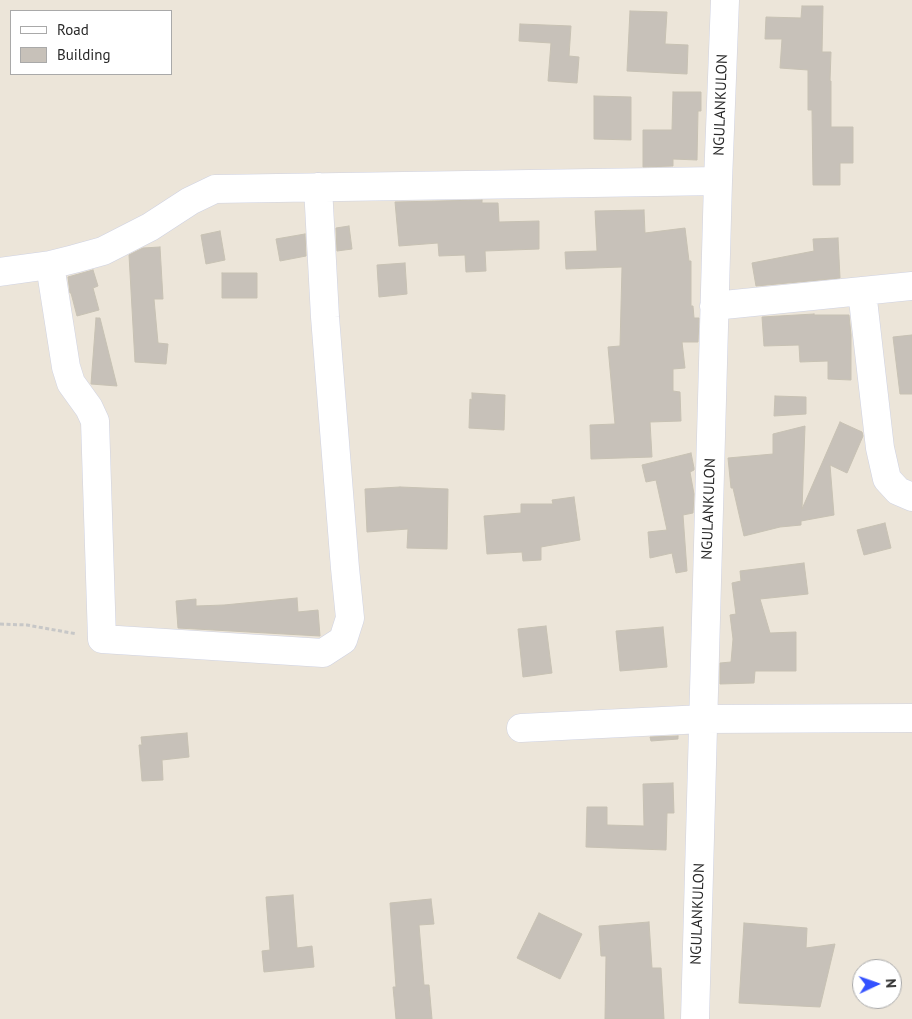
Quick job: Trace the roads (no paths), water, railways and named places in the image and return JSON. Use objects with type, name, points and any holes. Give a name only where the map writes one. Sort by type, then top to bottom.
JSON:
[{"type":"street","name":"NGULANKULON","points":[[695,1019],[714,306],[725,0]]},
{"type":"street","points":[[0,272],[74,260],[103,251],[134,236],[190,202],[216,189],[718,181]]},
{"type":"street","points":[[50,264],[66,367],[71,383],[89,408],[95,421],[102,639],[324,653],[343,640],[350,618],[344,568],[325,317],[318,187]]},
{"type":"street","points":[[714,306],[912,286]]},
{"type":"street","points":[[862,291],[880,448],[887,479],[898,491],[912,497]]},
{"type":"street","points":[[521,728],[703,719],[912,718]]}]
